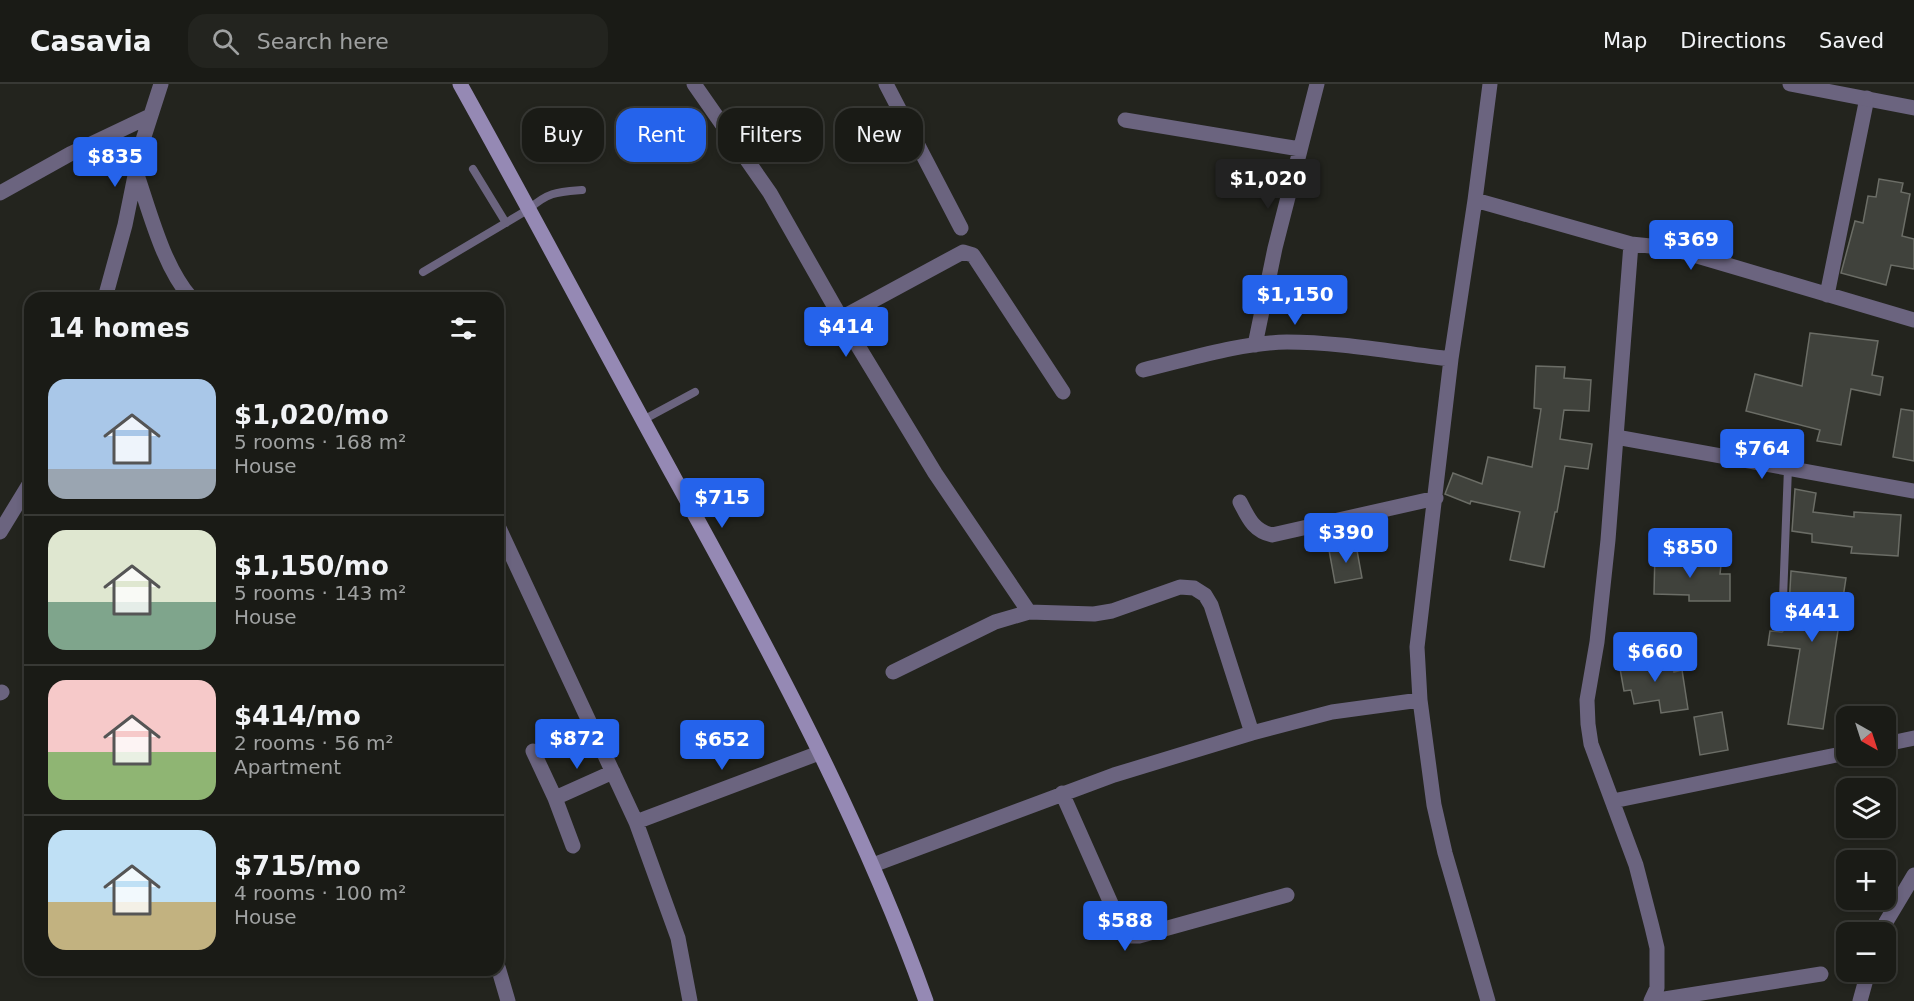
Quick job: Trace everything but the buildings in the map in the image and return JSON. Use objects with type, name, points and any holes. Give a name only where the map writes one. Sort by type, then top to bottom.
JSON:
[{"type":"main road","points":[[460,84],[720,559],[819,753],[873,865],[926,1001]]},
{"type":"street","points":[[107,292],[125,225],[135,169],[162,84]]},
{"type":"street","points":[[694,84],[770,193],[841,318],[935,472],[1029,612]]},
{"type":"street","points":[[886,84],[961,228]]},
{"type":"street","points":[[1255,345],[1275,248],[1317,84]]},
{"type":"street","points":[[1488,1001],[1434,805],[1420,700],[1417,647],[1451,359],[1490,84]]},
{"type":"street","points":[[1790,84],[1914,108]]},
{"type":"street","points":[[1827,295],[1867,98]]},
{"type":"street","points":[[0,193],[70,154],[150,116]]},
{"type":"street","points":[[1125,120],[1300,149]]},
{"type":"street","points":[[135,169],[168,259],[186,292]]},
{"type":"street","points":[[1475,200],[1631,244],[1670,248],[1914,320]]},
{"type":"street","points":[[1631,244],[1598,642],[1587,700],[1592,744],[1636,865],[1657,948],[1657,988],[1651,1001]]},
{"type":"street","points":[[841,318],[963,252],[968,252],[973,255],[1063,393]]},
{"type":"street","points":[[1143,370],[1255,345],[1287,342],[1451,359]]},
{"type":"street","points":[[1616,437],[1914,491]]},
{"type":"street","points":[[0,532],[24,493]]},
{"type":"street","points":[[1240,502],[1255,528],[1263,533],[1272,534],[1436,498]]},
{"type":"street","points":[[504,539],[636,822],[678,938],[690,1001]]},
{"type":"street","points":[[893,672],[995,622],[1029,612],[1094,614],[1112,611],[1180,587],[1194,588],[1205,595],[1211,605],[1252,733]]},
{"type":"street","points":[[873,865],[1062,793],[1252,733],[1332,712],[1420,700]]},
{"type":"street","points":[[1896,742],[1914,738]]},
{"type":"street","points":[[533,751],[555,798],[573,846]]},
{"type":"street","points":[[636,822],[819,753]]},
{"type":"street","points":[[1613,801],[1836,755]]},
{"type":"street","points":[[555,798],[613,772]]},
{"type":"street","points":[[1062,793],[1121,926],[1131,936],[1139,936],[1287,895]]},
{"type":"street","points":[[1886,922],[1914,875]]},
{"type":"street","points":[[1651,1001],[1821,974]]},
{"type":"street","points":[[501,976],[508,1001]]},
{"type":"street","points":[[1860,1001],[1865,982]]},
{"type":"lane","points":[[473,169],[506,223]]},
{"type":"lane","points":[[423,272],[529,209],[543,197],[558,192],[582,190]]},
{"type":"lane","points":[[643,420],[695,392]]},
{"type":"lane","points":[[1782,625],[1788,468]]}]
